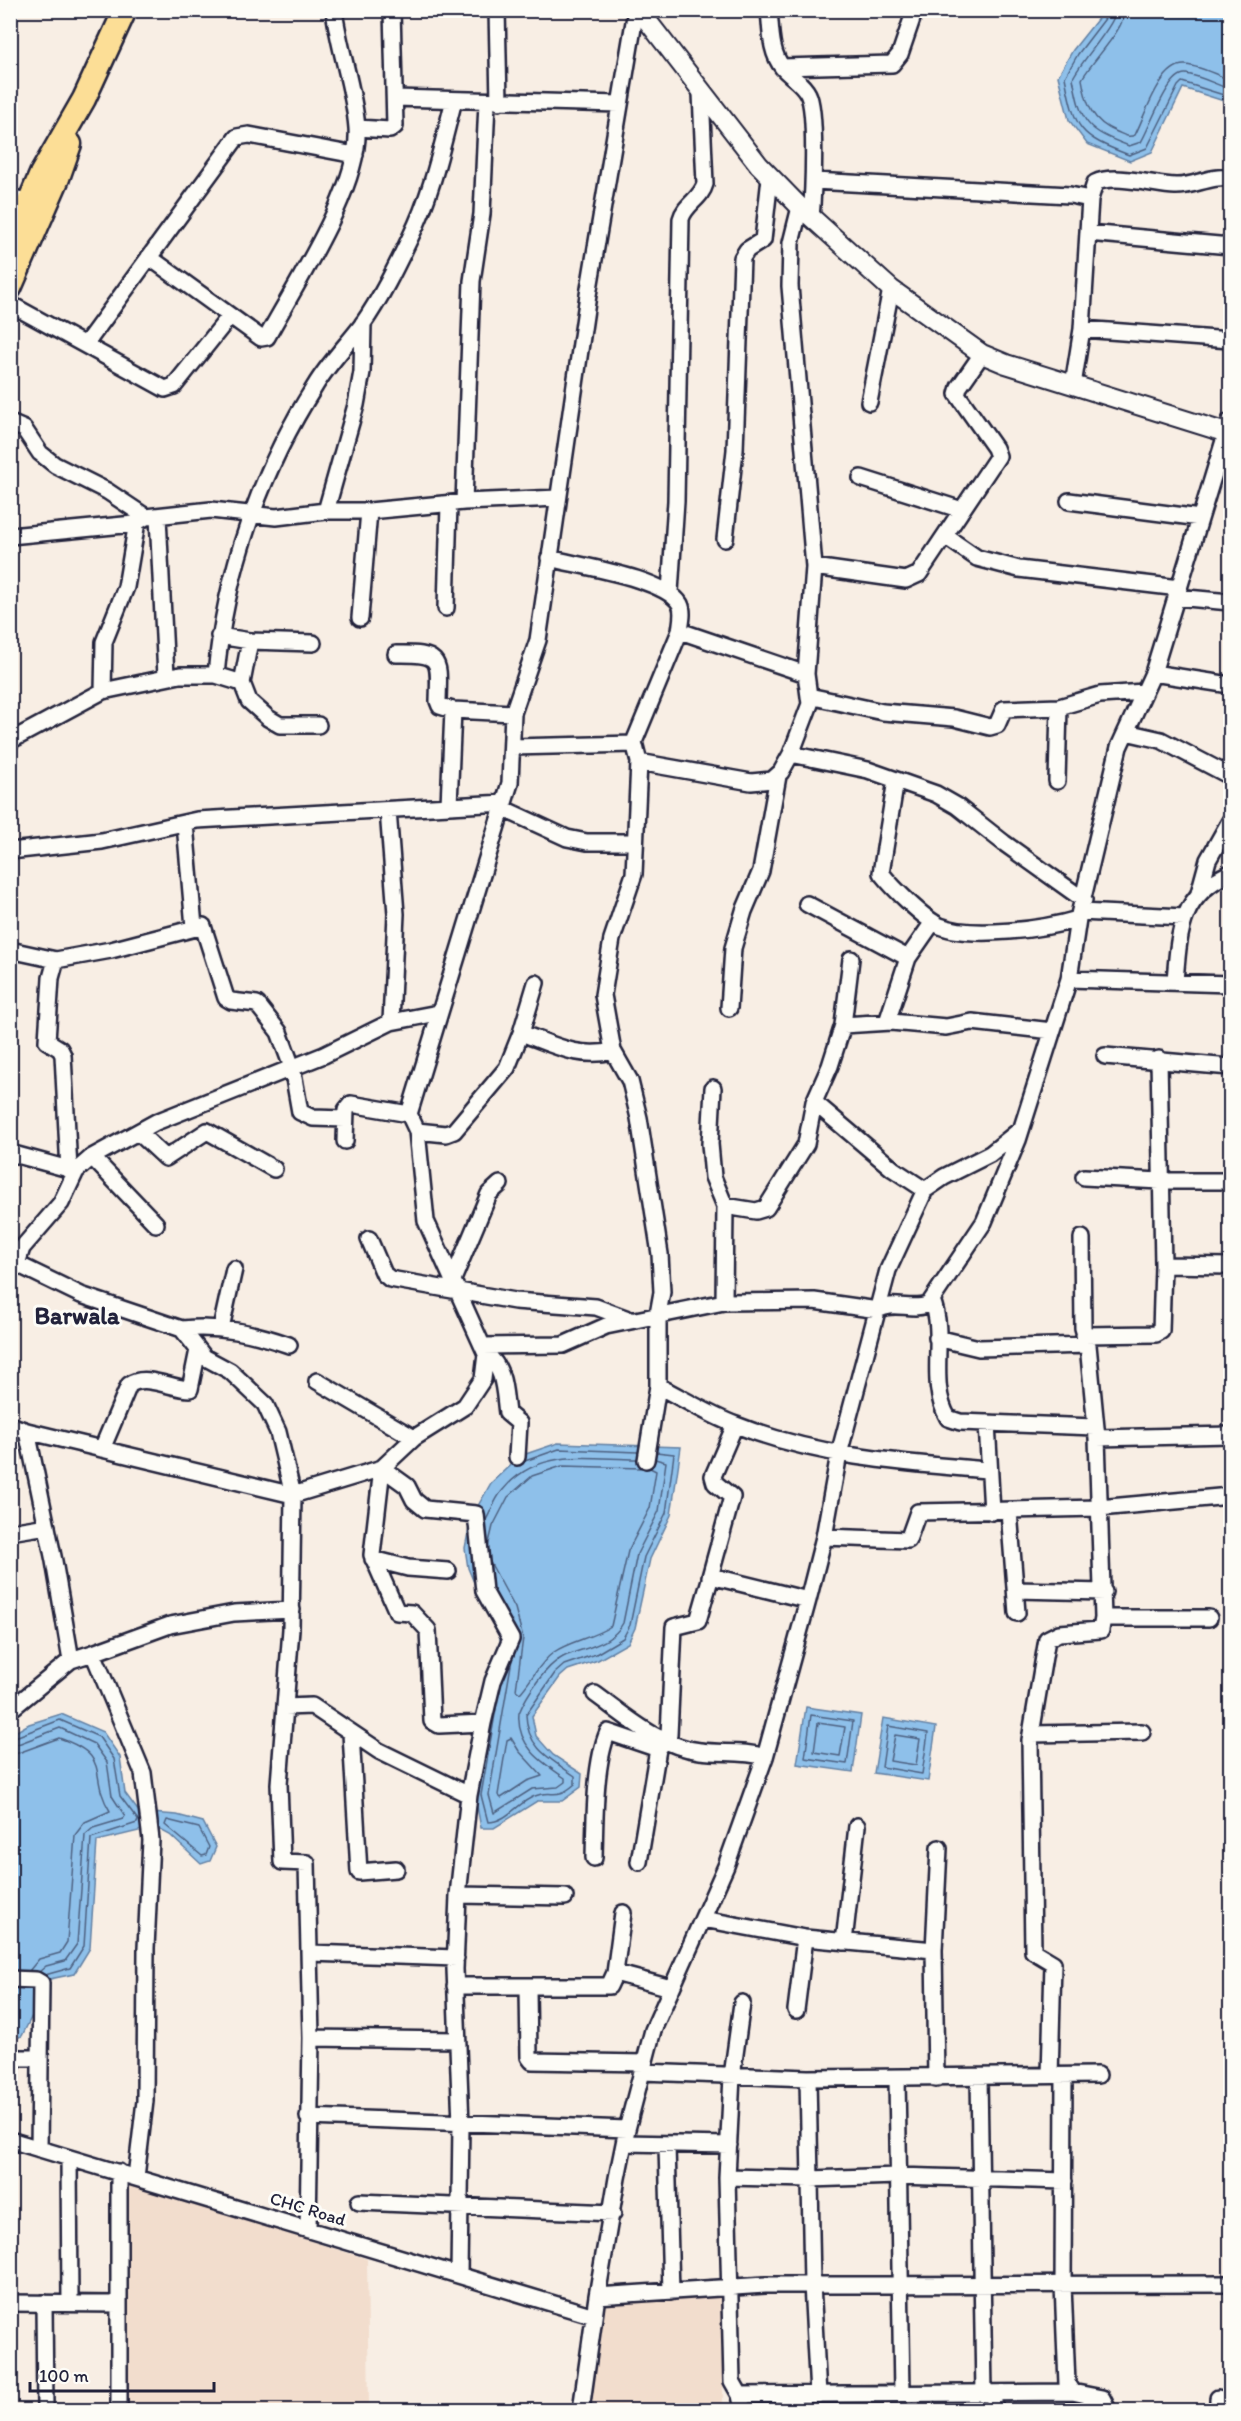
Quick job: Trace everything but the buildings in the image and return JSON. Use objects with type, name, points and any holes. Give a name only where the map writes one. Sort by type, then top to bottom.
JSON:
[{"type":"main road","points":[[10,247],[20,200],[41,174],[84,99],[125,10]]},
{"type":"main road","points":[[10,288],[58,178],[84,99]]},
{"type":"street","points":[[149,257],[261,338],[267,337],[339,204],[355,155],[357,128],[354,100],[334,10]]},
{"type":"street","points":[[357,128],[392,130],[394,126],[392,10]]},
{"type":"street","points":[[446,608],[457,503],[472,281],[482,214],[493,102],[497,10]]},
{"type":"street","points":[[485,1350],[562,1345],[606,1326],[724,1302],[814,1301],[878,1310],[884,1306],[921,1307],[932,1300],[984,1222],[1021,1129],[1069,980],[1081,910],[1119,747],[1153,673],[1229,429],[1073,385],[982,354],[891,289],[805,213],[770,178],[638,10]]},
{"type":"street","points":[[517,1456],[519,1423],[507,1413],[501,1377],[485,1350],[426,1221],[417,1131],[409,1114],[510,783],[513,713],[538,640],[619,104],[638,10]]},
{"type":"street","points":[[729,1008],[733,948],[744,911],[762,871],[778,776],[809,712],[806,674],[814,567],[790,286],[791,243],[805,213],[814,181],[810,100],[801,84],[782,67],[773,46],[769,10]]},
{"type":"street","points":[[782,67],[892,64],[900,54],[915,10]]},
{"type":"street","points":[[669,592],[677,477],[681,219],[687,206],[703,192],[705,184],[701,93]]},
{"type":"street","points":[[395,98],[619,104]]},
{"type":"street","points":[[216,675],[219,636],[251,515],[269,467],[315,385],[363,323],[419,219],[454,99]]},
{"type":"street","points":[[85,345],[237,137],[249,135],[355,155]]},
{"type":"street","points":[[1073,385],[1082,329],[1090,199],[1093,186],[1101,180],[1189,186],[1218,177],[1230,179]]},
{"type":"street","points":[[725,539],[735,450],[742,258],[747,250],[763,240],[770,178]]},
{"type":"street","points":[[814,181],[1070,195],[1090,199]]},
{"type":"street","points":[[1088,233],[1230,246]]},
{"type":"street","points":[[869,402],[891,289]]},
{"type":"street","points":[[10,304],[165,389],[171,389],[230,316]]},
{"type":"street","points":[[326,511],[356,405],[362,372],[363,323]]},
{"type":"street","points":[[1082,329],[1230,340]]},
{"type":"street","points":[[814,567],[912,579],[919,574],[998,456],[995,448],[957,394],[959,387],[982,354]]},
{"type":"street","points":[[10,423],[24,429],[40,453],[55,465],[107,491],[147,519],[166,676]]},
{"type":"street","points":[[861,478],[962,510]]},
{"type":"street","points":[[10,536],[216,510],[282,517],[326,511],[369,511],[457,503],[558,498]]},
{"type":"street","points":[[1069,501],[1200,518]]},
{"type":"street","points":[[360,618],[369,511]]},
{"type":"street","points":[[103,691],[104,642],[126,587],[147,519]]},
{"type":"street","points":[[945,536],[977,558],[1018,569],[1230,602]]},
{"type":"street","points":[[549,558],[652,584],[669,592],[679,603],[682,612],[680,631],[634,744],[639,762],[634,874],[612,939],[604,981],[605,1016],[613,1051],[630,1081],[641,1128],[660,1254],[662,1292],[658,1314],[658,1386],[646,1460]]},
{"type":"street","points":[[680,631],[806,674]]},
{"type":"street","points":[[219,636],[250,641],[313,643]]},
{"type":"street","points":[[250,641],[242,682],[249,701],[272,721],[289,726],[318,725]]},
{"type":"street","points":[[396,654],[429,656],[435,660],[438,668],[438,704],[453,710],[513,713]]},
{"type":"street","points":[[1153,673],[1230,685]]},
{"type":"street","points":[[10,741],[103,691],[166,676],[216,675],[242,682]]},
{"type":"street","points":[[809,696],[883,712],[954,718],[990,728],[997,725],[1004,709],[1059,707],[1100,695],[1144,692]]},
{"type":"street","points":[[1057,781],[1059,707]]},
{"type":"street","points":[[449,805],[453,710]]},
{"type":"street","points":[[1126,732],[1161,740],[1230,776]]},
{"type":"street","points":[[512,747],[634,744]]},
{"type":"street","points":[[791,753],[839,762],[936,794],[957,806],[1004,843],[1081,910]]},
{"type":"street","points":[[639,762],[759,783],[778,776]]},
{"type":"street","points":[[896,780],[881,873],[933,922],[956,929],[1012,931],[1056,926],[1081,910],[1184,917]]},
{"type":"street","points":[[10,851],[102,841],[197,820],[449,805],[503,806],[567,838],[587,842],[634,842]]},
{"type":"street","points":[[388,810],[394,863],[396,914],[391,1023]]},
{"type":"street","points":[[1175,981],[1179,937],[1184,917],[1199,893],[1208,860],[1230,821]]},
{"type":"street","points":[[185,824],[194,927]]},
{"type":"street","points":[[1199,893],[1230,873]]},
{"type":"street","points":[[807,904],[908,958]]},
{"type":"street","points":[[887,1022],[908,958],[933,922]]},
{"type":"street","points":[[10,950],[56,960],[111,950],[202,926],[206,929],[226,998],[231,1002],[256,1004],[279,1032],[292,1067],[300,1112],[313,1118],[345,1119]]},
{"type":"street","points":[[725,1206],[756,1211],[766,1208],[804,1149],[814,1102],[830,1066],[843,1025],[851,959]]},
{"type":"street","points":[[56,960],[51,978],[46,1041],[60,1049],[63,1055],[72,1171],[61,1203],[22,1248],[14,1264],[81,1295],[182,1329],[221,1328],[258,1335],[289,1346]]},
{"type":"street","points":[[1069,980],[1230,984]]},
{"type":"street","points":[[417,1131],[446,1134],[454,1131],[507,1068],[521,1033],[536,983]]},
{"type":"street","points":[[72,1171],[92,1157],[138,1132],[324,1055],[391,1023],[438,1013]]},
{"type":"street","points":[[843,1025],[887,1022],[946,1027],[972,1022],[1052,1031]]},
{"type":"street","points":[[521,1033],[583,1054],[594,1055],[613,1051]]},
{"type":"street","points":[[1105,1056],[1230,1067]]},
{"type":"street","points":[[937,1338],[979,1348],[1159,1333],[1163,1265],[1159,1059]]},
{"type":"street","points":[[713,1088],[710,1144],[713,1177],[725,1206],[724,1302]]},
{"type":"street","points":[[814,1102],[892,1169],[925,1190]]},
{"type":"street","points":[[345,1141],[346,1110],[351,1104],[409,1114]]},
{"type":"street","points":[[581,2410],[597,2296],[626,2136],[643,2067],[653,2030],[726,1866],[765,1757],[824,1537],[839,1454],[888,1270],[925,1190],[944,1177],[990,1155],[1021,1129]]},
{"type":"street","points":[[138,1132],[167,1158],[207,1131],[274,1169]]},
{"type":"street","points":[[10,1153],[72,1171]]},
{"type":"street","points":[[92,1157],[156,1224]]},
{"type":"street","points":[[1084,1177],[1160,1181],[1230,1181]]},
{"type":"street","points":[[454,1285],[489,1194],[500,1184]]},
{"type":"street","points":[[1072,2392],[1067,2384],[1063,2285],[1064,2181],[1053,1963],[1033,1951],[1031,1734],[1047,1639],[1059,1633],[1101,1630],[1103,1618],[1104,1592],[1096,1432],[1086,1340],[1082,1238]]},
{"type":"street","points":[[369,1239],[387,1277],[454,1285],[515,1300],[596,1307],[631,1320]]},
{"type":"street","points":[[1163,1265],[1230,1266]]},
{"type":"street","points":[[221,1328],[234,1269]]},
{"type":"street","points":[[932,1300],[938,1317],[938,1378],[946,1416],[953,1421],[1096,1432],[1230,1435]]},
{"type":"street","points":[[182,1329],[207,1359],[230,1371],[265,1404],[278,1432],[293,1495],[292,1610],[279,1784],[282,1862],[307,1863],[311,2038],[308,2229]]},
{"type":"street","points":[[102,1449],[129,1385],[137,1381],[147,1381],[190,1389],[198,1350]]},
{"type":"street","points":[[10,1425],[293,1495],[381,1468],[414,1438],[471,1401],[486,1372],[485,1350]]},
{"type":"street","points":[[317,1382],[414,1438]]},
{"type":"street","points":[[658,1386],[735,1425],[839,1454],[901,1463],[988,1470]]},
{"type":"street","points":[[987,1423],[992,1512]]},
{"type":"street","points":[[639,1862],[661,1746],[669,1734],[673,1629],[677,1624],[698,1621],[706,1601],[710,1577],[732,1497],[715,1483],[713,1476],[735,1425]]},
{"type":"street","points":[[27,1431],[71,1660]]},
{"type":"street","points":[[381,1468],[375,1512],[373,1559],[397,1612],[412,1613],[428,1630],[433,1722],[439,1725],[483,1723]]},
{"type":"street","points":[[381,1468],[407,1486],[414,1500],[425,1509],[476,1515],[483,1591],[511,1640],[493,1681],[483,1723],[469,1795],[458,1895],[455,1986],[461,2124],[458,2205],[459,2276]]},
{"type":"street","points":[[824,1537],[904,1541],[911,1537],[918,1512],[1009,1512],[1099,1508],[1230,1496]]},
{"type":"street","points":[[1009,1512],[1017,1613]]},
{"type":"street","points":[[10,1532],[47,1526]]},
{"type":"street","points":[[373,1559],[408,1568],[448,1571]]},
{"type":"street","points":[[710,1577],[808,1600]]},
{"type":"street","points":[[1016,1590],[1104,1592]]},
{"type":"street","points":[[10,1710],[71,1660],[170,1625],[234,1613],[292,1610]]},
{"type":"street","points":[[1103,1618],[1209,1618]]},
{"type":"street","points":[[93,1653],[130,1737],[143,1773],[151,1840],[146,1948],[145,2101],[136,2177]]},
{"type":"street","points":[[595,1694],[661,1746]]},
{"type":"street","points":[[285,1707],[312,1706],[379,1751],[469,1795]]},
{"type":"street","points":[[594,1858],[595,1813],[607,1733],[613,1732],[661,1746],[700,1751],[749,1753],[765,1757]]},
{"type":"street","points":[[1031,1734],[1142,1732]]},
{"type":"street","points":[[351,1734],[359,1872],[396,1869]]},
{"type":"street","points":[[844,1942],[857,1826]]},
{"type":"street","points":[[936,2079],[934,1950],[939,1848]]},
{"type":"street","points":[[458,1895],[565,1897]]},
{"type":"street","points":[[455,1986],[604,1988],[610,1985],[615,1973],[623,1913]]},
{"type":"street","points":[[703,1919],[805,1938],[934,1950]]},
{"type":"street","points":[[796,2010],[805,1938]]},
{"type":"street","points":[[310,1953],[456,1958]]},
{"type":"street","points":[[615,1973],[671,1988]]},
{"type":"street","points":[[10,1979],[36,1980],[41,1983],[39,2149]]},
{"type":"street","points":[[528,1988],[529,2056],[532,2061],[643,2067],[732,2076],[808,2078],[936,2079],[1098,2075]]},
{"type":"street","points":[[742,2003],[732,2076],[727,2177],[732,2381],[741,2403],[818,2395],[1072,2392],[1099,2396],[1108,2410]]},
{"type":"street","points":[[311,2038],[456,2040]]},
{"type":"street","points":[[10,2058],[40,2058]]},
{"type":"street","points":[[979,2077],[983,2286],[989,2394],[994,2410]]},
{"type":"street","points":[[808,2078],[812,2284],[818,2395]]},
{"type":"street","points":[[897,2078],[902,2394]]},
{"type":"street","points":[[308,2117],[461,2124],[626,2136],[667,2146],[729,2145]]},
{"type":"street","name":"CHC Road","points":[[10,2140],[594,2316]]},
{"type":"street","points":[[667,2146],[671,2292]]},
{"type":"street","points":[[69,2158],[70,2303]]},
{"type":"street","points":[[119,2172],[119,2410]]},
{"type":"street","points":[[727,2177],[810,2179],[897,2176],[1064,2181]]},
{"type":"street","points":[[360,2202],[613,2213]]},
{"type":"street","points":[[597,2296],[812,2284],[983,2286],[1230,2284]]},
{"type":"street","points":[[10,2303],[119,2304]]},
{"type":"street","points":[[45,2303],[45,2410]]},
{"type":"shaded area","points":[[126,2182],[367,2259],[369,2410],[125,2410]]},
{"type":"shaded area","points":[[723,2294],[723,2410],[588,2410],[605,2298]]},
{"type":"water","points":[[1104,11],[1230,11],[1230,103],[1183,88],[1152,152],[1130,161],[1087,144],[1069,120],[1058,76],[1073,50]]},
{"type":"water","points":[[558,1443],[681,1447],[671,1515],[650,1559],[635,1628],[628,1643],[598,1660],[568,1670],[560,1677],[532,1716],[536,1736],[553,1755],[582,1774],[581,1787],[562,1801],[537,1801],[494,1828],[481,1828],[475,1796],[501,1643],[494,1617],[477,1590],[468,1568],[465,1548],[471,1518],[491,1483],[520,1456]]},
{"type":"water","points":[[806,1707],[861,1715],[853,1772],[797,1764]]},
{"type":"water","points":[[61,1714],[103,1732],[120,1757],[125,1793],[139,1812],[177,1815],[203,1822],[216,1847],[210,1861],[201,1864],[170,1835],[155,1827],[97,1841],[90,1948],[74,1974],[50,1979],[22,2036],[11,2040],[10,1735],[29,1724]]},
{"type":"water","points":[[883,1718],[936,1727],[928,1781],[874,1773]]},
{"type":"district","name":"Barwala","points":[[77,1316]]}]
